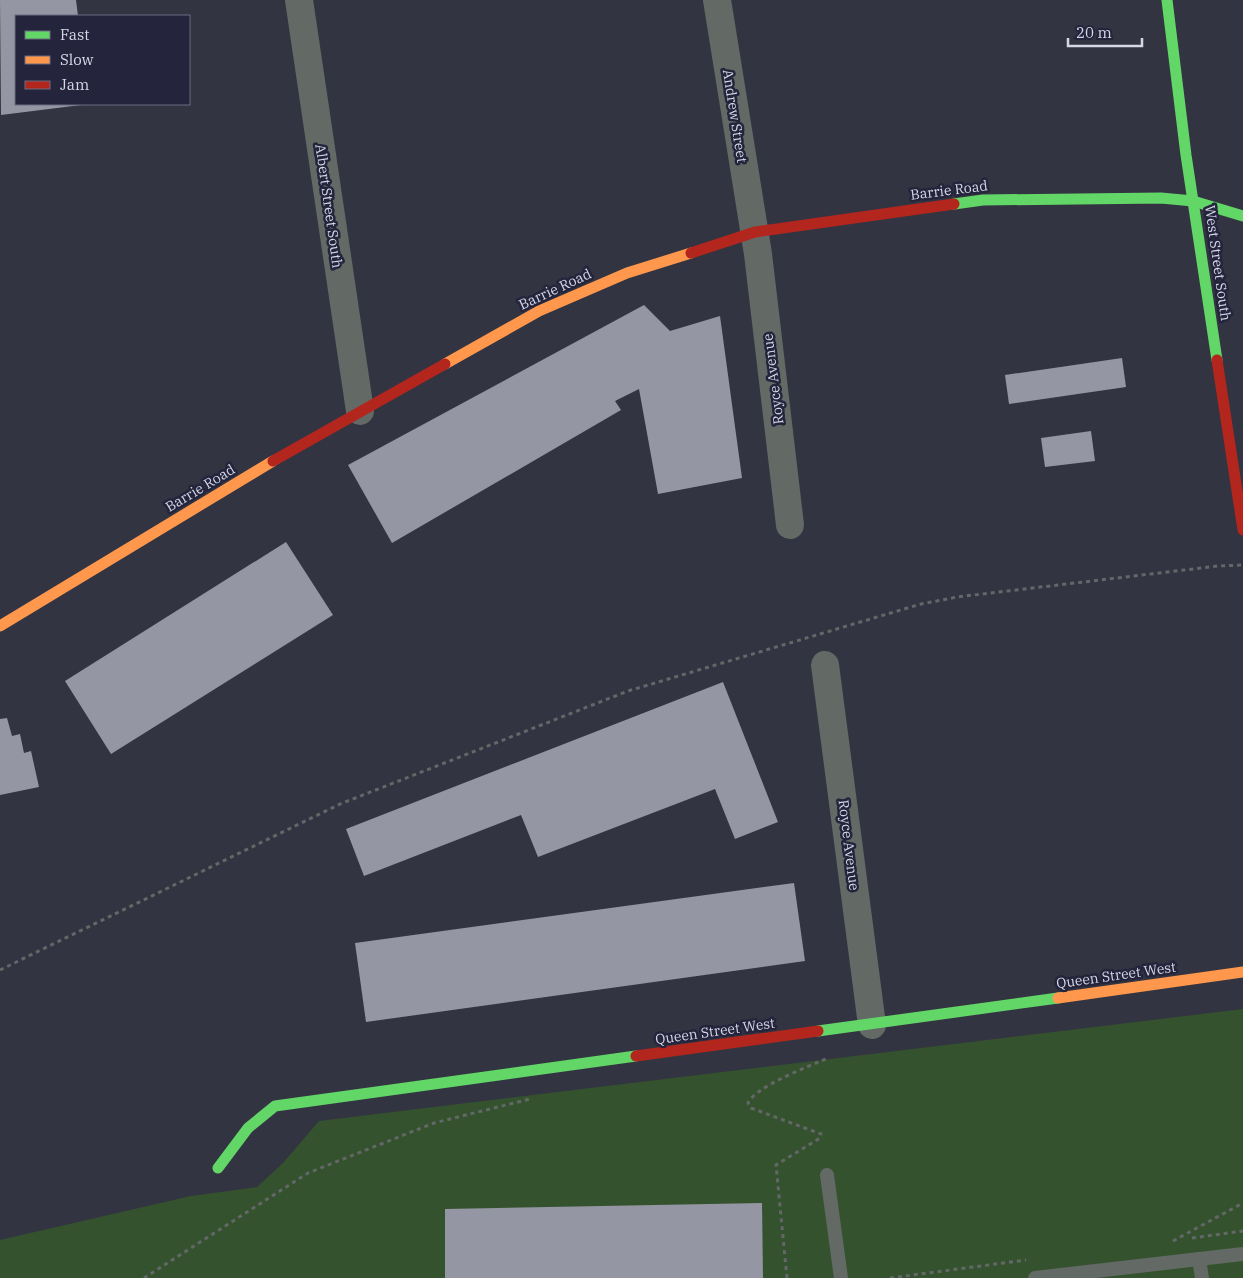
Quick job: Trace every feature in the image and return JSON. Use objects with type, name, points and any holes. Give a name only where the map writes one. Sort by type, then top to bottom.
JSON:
[{"type":"street","name":"Albert Street South","points":[[299,0],[360,411]]},
{"type":"street","name":"Andrew Street","points":[[717,0],[755,232]]},
{"type":"street","name":"West Street South","points":[[1167,0],[1193,201],[1243,530]]},
{"type":"street","name":"Barrie Road","points":[[0,626],[274,460],[360,411],[539,311],[627,272],[755,232],[983,200],[1161,198],[1193,201],[1243,216]]},
{"type":"street","name":"Royce Avenue","points":[[755,232],[790,525]]},
{"type":"street","name":"Royce Avenue","points":[[825,664],[872,1025]]},
{"type":"street","name":"Queen Street West","points":[[218,1168],[248,1128],[275,1106],[872,1025],[1243,972]]},
{"type":"lane","points":[[827,1175],[841,1278]]},
{"type":"lane","points":[[1035,1278],[1243,1254]]},
{"type":"lane","points":[[1199,1259],[1202,1278]]},
{"type":"path","points":[[0,970],[340,804],[628,691],[930,602],[986,593],[1218,566],[1243,565]]},
{"type":"path","points":[[787,1278],[776,1165],[820,1138],[822,1134],[751,1108],[748,1103],[753,1095],[831,1056],[812,1059]]},
{"type":"path","points":[[144,1278],[308,1173],[434,1123],[534,1099]]},
{"type":"path","points":[[1174,1241],[1243,1203]]},
{"type":"path","points":[[1164,1242],[1243,1231]]},
{"type":"path","points":[[890,1278],[1027,1260]]},
{"type":"green space","points":[[1243,1009],[1243,1278],[0,1278],[0,1240],[191,1196],[257,1187],[283,1163],[319,1121]]},
{"type":"building","points":[[0,0],[76,0],[78,15],[15,15],[15,105],[81,105],[1,115]]},
{"type":"building","points":[[644,305],[670,331],[720,316],[742,478],[658,494],[639,389],[615,401],[621,410],[392,543],[348,465]]},
{"type":"building","points":[[1122,358],[1126,387],[1009,404],[1005,375]]},
{"type":"building","points":[[1091,431],[1095,461],[1045,467],[1041,438]]},
{"type":"building","points":[[286,542],[333,615],[111,754],[65,681]]},
{"type":"building","points":[[723,682],[778,822],[735,839],[715,789],[538,857],[521,815],[364,876],[346,829]]},
{"type":"building","points":[[7,718],[12,736],[20,734],[24,753],[31,751],[39,787],[0,795],[0,719]]},
{"type":"building","points":[[794,883],[805,961],[366,1022],[355,943]]},
{"type":"building","points":[[762,1203],[763,1278],[445,1278],[445,1209]]},
{"type":"traffic: fast","points":[[1167,0],[1186,155],[1217,360]]},
{"type":"traffic: fast","points":[[954,204],[983,200],[1161,198],[1193,201],[1243,216]]},
{"type":"traffic: fast","points":[[818,1031],[1058,998]]},
{"type":"traffic: fast","points":[[218,1168],[248,1128],[275,1106],[636,1056]]},
{"type":"traffic: slow","points":[[445,364],[539,311],[627,273],[691,253]]},
{"type":"traffic: slow","points":[[0,626],[273,461]]},
{"type":"traffic: slow","points":[[1058,998],[1243,972]]},
{"type":"traffic: jam","points":[[691,253],[755,232],[954,204]]},
{"type":"traffic: jam","points":[[1217,360],[1243,530]]},
{"type":"traffic: jam","points":[[273,461],[445,364]]},
{"type":"traffic: jam","points":[[636,1056],[818,1031]]}]
